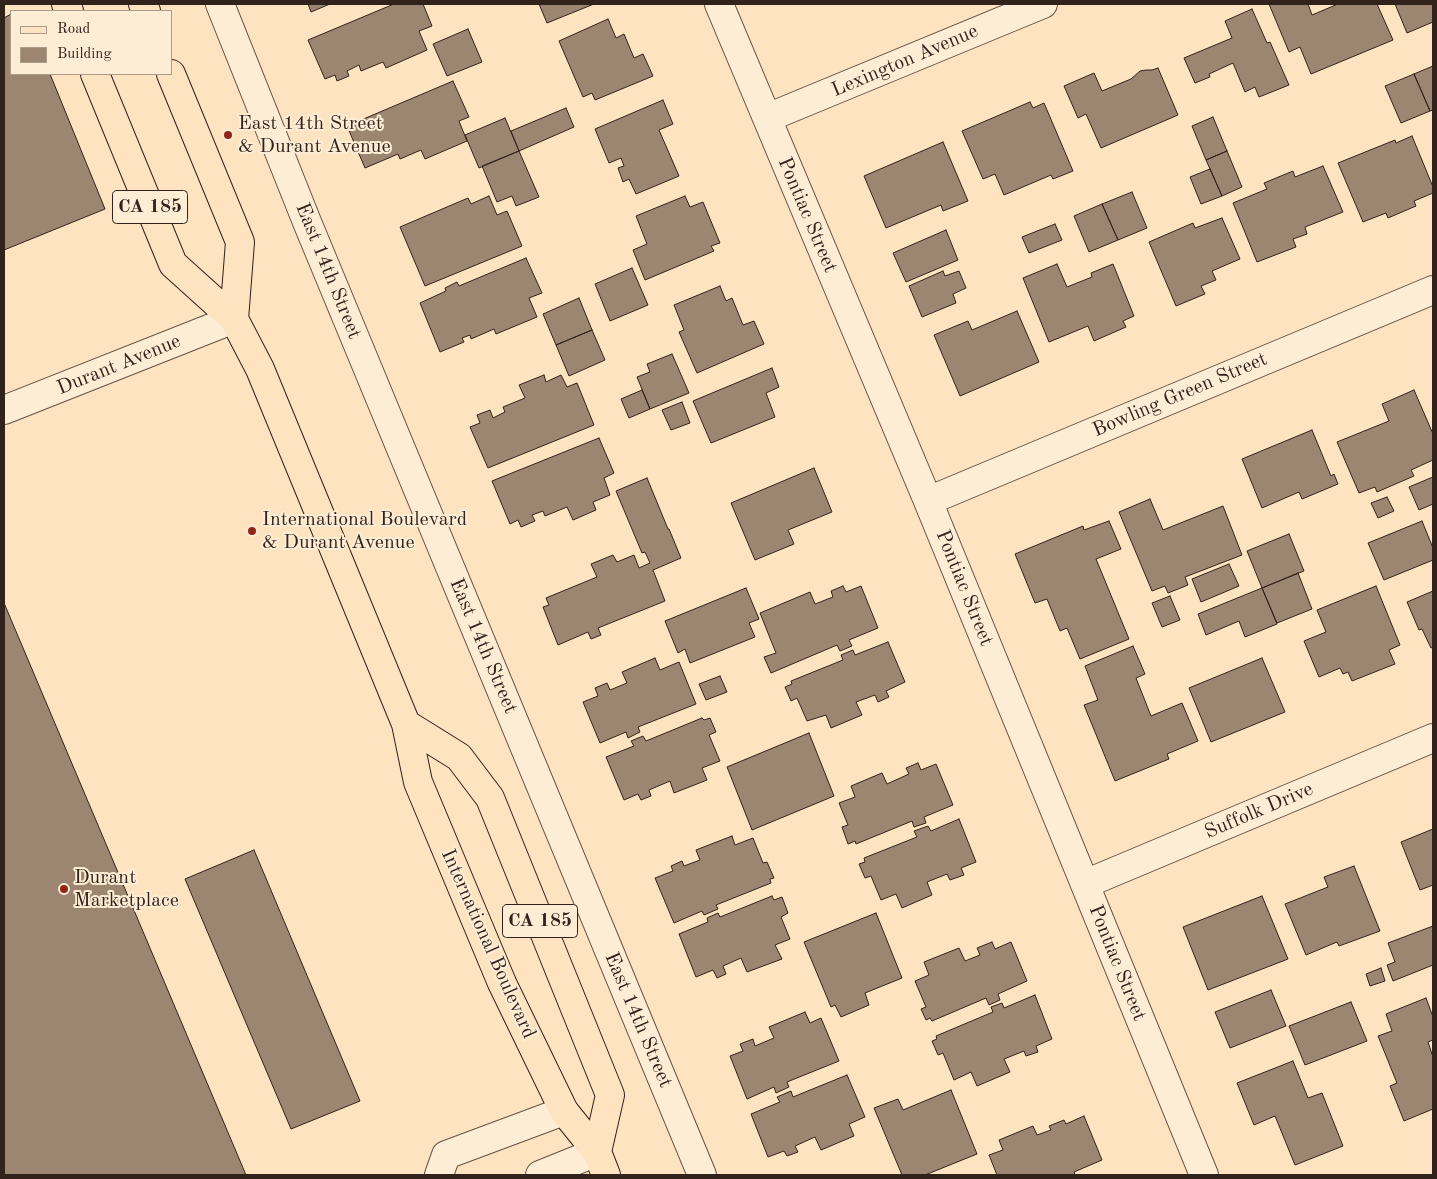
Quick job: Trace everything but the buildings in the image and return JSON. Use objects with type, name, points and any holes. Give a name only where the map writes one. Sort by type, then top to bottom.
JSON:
[{"type":"main road","name":"CA 185","points":[[95,75],[173,264],[234,319]]},
{"type":"main road","name":"CA 185","points":[[171,75],[240,242],[234,319]]},
{"type":"main road","name":"International Boulevard","points":[[234,319],[260,369],[406,724],[418,782],[502,983],[564,1112],[602,1164]]},
{"type":"main road","name":"CA 185","points":[[406,724],[459,757],[490,798],[610,1094],[602,1164]]},
{"type":"street","name":"East 14th Street","points":[[220,4],[310,230],[702,1175]]},
{"type":"street","name":"Pontiac Street","points":[[718,4],[928,501],[1204,1175]]},
{"type":"street","name":"Lexington Avenue","points":[[766,118],[1043,4]]},
{"type":"street","name":"Bowling Green Street","points":[[928,501],[1433,290]]},
{"type":"street","name":"Durant Avenue","points":[[4,410],[234,319]]},
{"type":"street","name":"Suffolk Drive","points":[[1085,884],[1433,738]]},
{"type":"street","points":[[439,1175],[446,1155],[564,1112]]},
{"type":"street","points":[[540,1175],[602,1164]]},
{"type":"place","name":"East 14th Street & Durant Avenue","points":[[228,135]]},
{"type":"place","name":"International Boulevard & Durant Avenue","points":[[252,531]]},
{"type":"place","name":"Durant Marketplace","points":[[64,889]]}]
